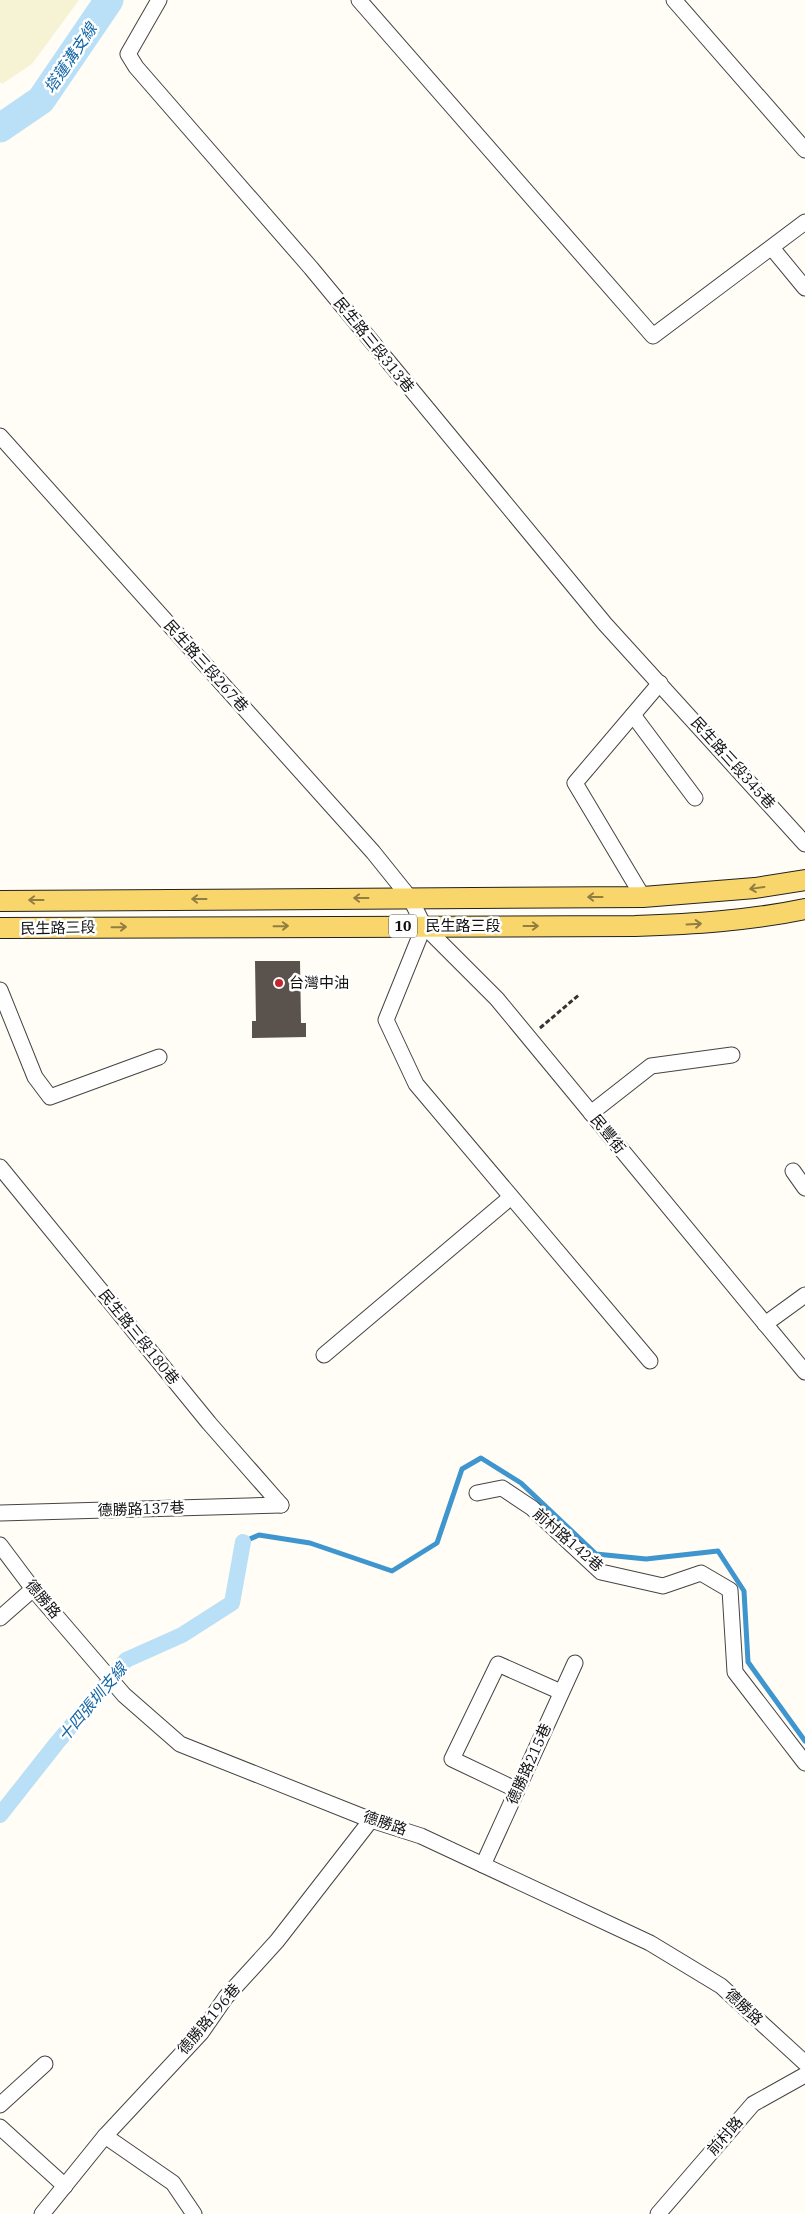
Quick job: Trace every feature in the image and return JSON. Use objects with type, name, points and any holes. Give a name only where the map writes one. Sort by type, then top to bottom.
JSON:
[{"type":"main road","name":"民生路三段","points":[[0,901],[643,897],[755,888],[805,880]]},
{"type":"main road","name":"民生路三段","points":[[0,928],[697,924],[758,918],[805,909]]},
{"type":"street","name":"民生路三段313巷","points":[[159,0],[128,54],[136,66],[311,268],[605,624],[660,683]]},
{"type":"street","points":[[359,0],[653,336],[805,222]]},
{"type":"street","points":[[674,0],[805,150]]},
{"type":"street","points":[[772,248],[805,288]]},
{"type":"street","name":"民生路三段267巷","points":[[0,436],[366,844],[410,898]]},
{"type":"street","points":[[643,897],[575,783],[660,683]]},
{"type":"street","name":"民生路三段345巷","points":[[660,683],[805,844]]},
{"type":"street","points":[[632,715],[695,798]]},
{"type":"street","name":"民豐街","points":[[410,898],[424,926],[497,999],[805,1372]]},
{"type":"street","points":[[424,926],[386,1020],[416,1084],[650,1362]]},
{"type":"street","points":[[0,990],[35,1078],[50,1097],[159,1057]]},
{"type":"street","points":[[591,1113],[651,1066],[732,1055]]},
{"type":"street","name":"民生路三段180巷","points":[[0,1167],[209,1423],[281,1506]]},
{"type":"street","points":[[793,1171],[805,1188]]},
{"type":"street","points":[[324,1355],[511,1197]]},
{"type":"street","points":[[765,1324],[805,1295]]},
{"type":"street","name":"前村路142巷","points":[[477,1493],[502,1488],[532,1508],[601,1572],[663,1586],[701,1573],[730,1590],[735,1672],[805,1763]]},
{"type":"street","name":"德勝路137巷","points":[[0,1513],[281,1506]]},
{"type":"street","name":"德勝路","points":[[0,1545],[33,1588],[100,1664],[124,1695],[180,1744],[371,1820],[421,1836],[650,1943],[721,1986],[805,2063]]},
{"type":"street","points":[[0,1618],[33,1588]]},
{"type":"street","name":"德勝路215巷","points":[[483,1865],[575,1663]]},
{"type":"street","points":[[517,1790],[452,1758],[498,1664],[562,1692]]},
{"type":"street","name":"德勝路196巷","points":[[42,2214],[105,2136],[201,2033],[226,1997],[277,1942],[371,1820]]},
{"type":"street","points":[[0,2105],[45,2064]]},
{"type":"street","name":"前村路","points":[[658,2214],[753,2104],[805,2075]]},
{"type":"street","points":[[0,2127],[65,2186]]},
{"type":"street","points":[[105,2136],[173,2183],[194,2214]]},
{"type":"path","points":[[528,1038],[580,994]]},
{"type":"shaded area","points":[[0,0],[79,0],[32,64],[2,84],[0,82]]},
{"type":"building","points":[[255,961],[300,961],[301,1023],[306,1023],[306,1037],[252,1038],[252,1021],[256,1021]]},
{"type":"waterway","name":"塔蓮溝支線","points":[[0,128],[41,100],[109,0]]},
{"type":"waterway","points":[[243,1542],[259,1535],[310,1543],[392,1571],[437,1543],[462,1469],[481,1458],[521,1483],[596,1554],[646,1559],[718,1551],[744,1591],[748,1662],[805,1741]]},
{"type":"waterway","name":"十四張圳支線","points":[[0,1815],[126,1660],[182,1635],[232,1603],[243,1542]]},
{"type":"place","name":"台灣中油","points":[[279,983]]}]
